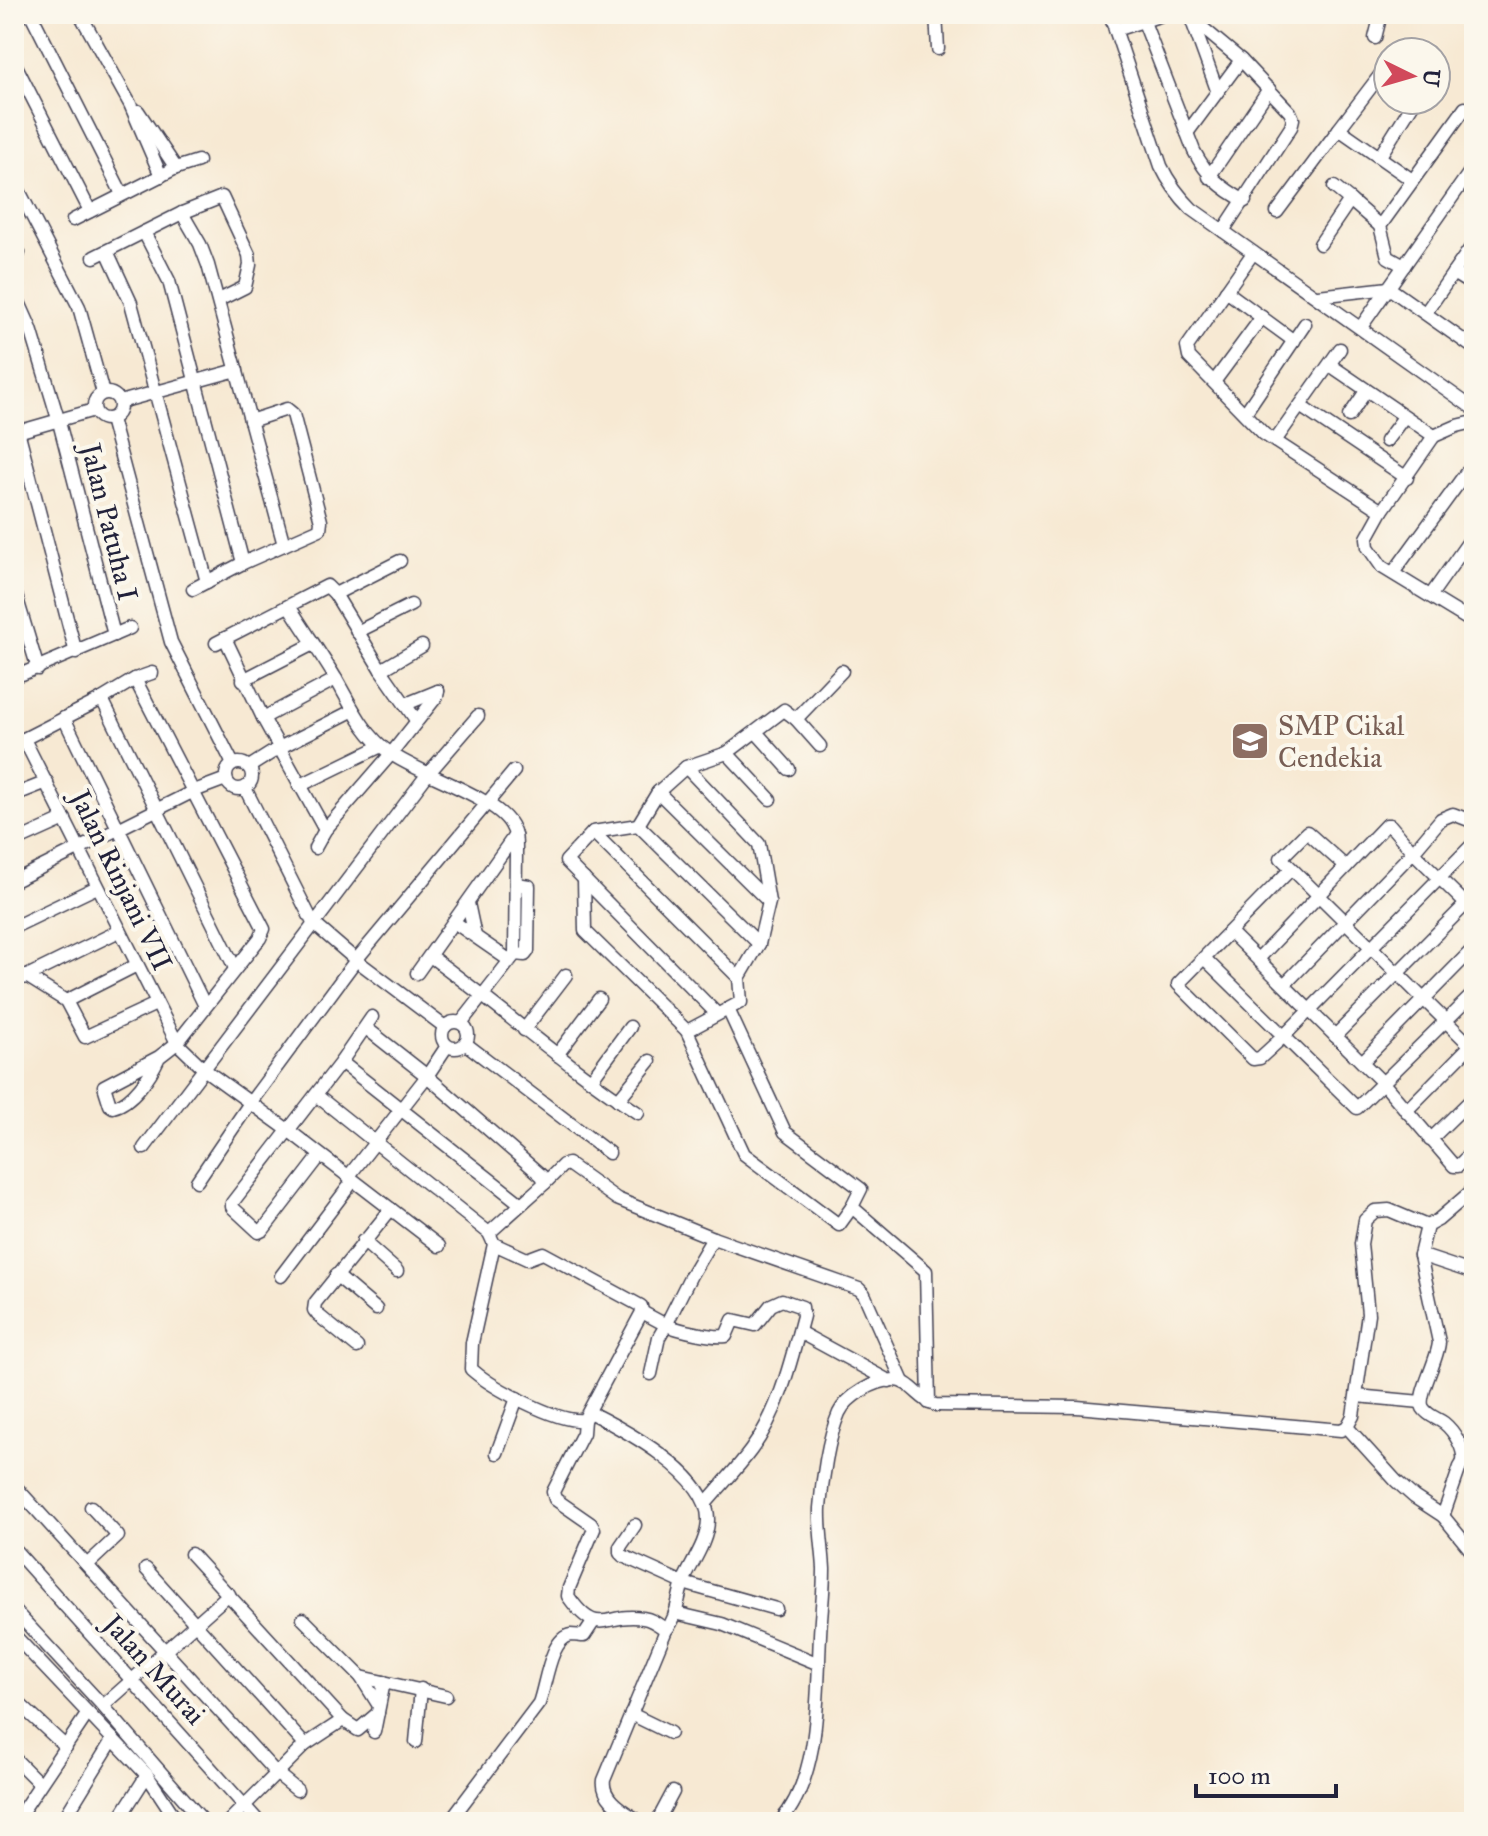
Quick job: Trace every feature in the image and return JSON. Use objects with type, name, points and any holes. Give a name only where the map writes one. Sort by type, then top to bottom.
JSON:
[{"type":"street","points":[[14,18],[22,14]]},
{"type":"street","points":[[31,14],[122,194]]},
{"type":"street","points":[[80,14],[130,104],[161,176]]},
{"type":"street","points":[[936,14],[938,49]]},
{"type":"street","points":[[1110,14],[1169,182],[1192,209],[1474,409]]},
{"type":"street","points":[[1115,30],[1165,14]]},
{"type":"street","points":[[1376,36],[1381,14]]},
{"type":"street","points":[[1188,16],[1241,60],[1290,112],[1292,123],[1223,231]]},
{"type":"street","points":[[1188,16],[1217,90]]},
{"type":"street","points":[[1144,22],[1194,151],[1209,177],[1245,201]]},
{"type":"street","points":[[1187,133],[1241,60]]},
{"type":"street","points":[[14,62],[90,211]]},
{"type":"street","points":[[1277,212],[1372,86]]},
{"type":"street","points":[[1209,177],[1269,89]]},
{"type":"street","points":[[130,104],[144,118],[176,168]]},
{"type":"street","points":[[1380,226],[1465,108],[1474,113]]},
{"type":"street","points":[[1380,156],[1405,116]]},
{"type":"street","points":[[1339,129],[1412,180]]},
{"type":"street","points":[[73,220],[176,168],[198,161]]},
{"type":"street","points":[[1361,327],[1474,166]]},
{"type":"street","points":[[14,181],[79,307],[103,393]]},
{"type":"street","points":[[1334,187],[1380,226],[1388,257],[1404,266]]},
{"type":"street","points":[[207,582],[131,303],[100,254],[182,213],[222,197],[249,255],[250,265],[245,287],[239,293],[219,300]]},
{"type":"street","points":[[1320,244],[1350,200]]},
{"type":"street","points":[[182,213],[200,244],[219,300],[284,545]]},
{"type":"street","points":[[144,232],[169,281],[243,563]]},
{"type":"street","points":[[1426,312],[1474,243]]},
{"type":"street","points":[[1253,253],[1186,352],[1264,434],[1382,511]]},
{"type":"street","points":[[1453,273],[1474,286]]},
{"type":"street","points":[[1318,296],[1389,288],[1474,348]]},
{"type":"street","points":[[1226,291],[1294,341]]},
{"type":"street","name":"Jalan Patuha I","points":[[16,293],[31,329],[59,422],[114,635]]},
{"type":"street","points":[[1214,382],[1262,317]]},
{"type":"street","points":[[1245,413],[1305,324]]},
{"type":"street","points":[[1275,441],[1340,349]]},
{"type":"street","points":[[1330,365],[1434,436]]},
{"type":"street","points":[[120,402],[237,370]]},
{"type":"street","points":[[1349,416],[1366,391]]},
{"type":"street","points":[[103,393],[110,393],[120,402],[117,415],[111,419],[104,419],[94,410],[94,403],[103,393]]},
{"type":"street","points":[[1300,406],[1407,478]]},
{"type":"street","points":[[193,589],[243,563],[317,532],[322,526],[293,414],[287,409],[250,421]]},
{"type":"street","points":[[16,432],[94,410]]},
{"type":"street","points":[[14,415],[76,653]]},
{"type":"street","points":[[1386,441],[1404,417]]},
{"type":"street","points":[[111,419],[171,642],[233,764]]},
{"type":"street","points":[[1474,422],[1434,436],[1367,538],[1368,547],[1382,567],[1469,621],[1474,606]]},
{"type":"street","points":[[1393,573],[1466,473],[1474,475]]},
{"type":"street","points":[[1431,595],[1474,534]]},
{"type":"street","points":[[325,830],[220,641],[289,606],[400,561]]},
{"type":"street","points":[[14,589],[38,669]]},
{"type":"street","points":[[331,590],[416,720]]},
{"type":"street","points":[[357,632],[411,605]]},
{"type":"street","points":[[289,606],[336,679],[352,711],[386,750],[427,775],[487,804],[510,823],[515,835],[517,884],[512,957],[461,1023]]},
{"type":"street","points":[[22,674],[130,628]]},
{"type":"street","points":[[243,680],[313,644]]},
{"type":"street","points":[[381,670],[422,646]]},
{"type":"street","points":[[796,719],[842,671]]},
{"type":"street","points":[[19,741],[152,673]]},
{"type":"street","points":[[135,679],[264,929],[177,1043],[159,1057],[107,1083],[104,1091],[110,1105],[121,1105],[144,1082],[159,1057]]},
{"type":"street","points":[[263,718],[336,679]]},
{"type":"street","points":[[315,848],[325,830],[386,750],[416,720],[438,691],[406,704]]},
{"type":"street","points":[[102,699],[235,968]]},
{"type":"street","points":[[584,879],[585,931],[687,1031],[744,1154],[839,1225],[861,1189],[785,1132],[722,1012],[566,861],[593,832],[638,825],[658,792],[686,767],[727,753],[784,710],[820,746]]},
{"type":"street","points":[[249,767],[352,711]]},
{"type":"street","points":[[144,1148],[427,775],[478,716]]},
{"type":"street","points":[[64,718],[205,1006]]},
{"type":"street","points":[[756,732],[789,769]]},
{"type":"street","name":"Jalan Rinjani VII","points":[[19,741],[47,782],[177,1043],[205,1070],[439,1246]]},
{"type":"street","points":[[299,786],[386,750]]},
{"type":"street","points":[[727,753],[770,799]]},
{"type":"street","points":[[233,764],[249,767],[253,777],[245,788],[232,787],[226,779],[228,768],[233,764]]},
{"type":"street","points":[[686,767],[759,844],[769,902],[759,944],[739,978],[741,1002],[687,1031]]},
{"type":"street","points":[[197,1181],[250,1103],[356,960],[514,771]]},
{"type":"street","points":[[14,881],[194,791],[226,779]]},
{"type":"street","points":[[14,795],[47,782]]},
{"type":"street","points":[[245,788],[313,923],[356,960],[445,1027]]},
{"type":"street","points":[[658,792],[769,902]]},
{"type":"street","points":[[1284,985],[1446,815],[1461,816],[1474,822]]},
{"type":"street","points":[[14,842],[65,819]]},
{"type":"street","points":[[638,825],[759,944]]},
{"type":"street","points":[[1258,959],[1386,825],[1390,825],[1439,878],[1471,904],[1335,1036]]},
{"type":"street","points":[[593,832],[739,978]]},
{"type":"street","points":[[1346,867],[1305,832],[1282,855],[1282,861],[1473,1045],[1406,1111]]},
{"type":"street","points":[[417,973],[515,835]]},
{"type":"street","points":[[1291,869],[1178,982],[1178,986],[1253,1059],[1260,1058],[1284,1036],[1474,843]]},
{"type":"street","points":[[14,927],[97,887]]},
{"type":"street","points":[[468,903],[475,936]]},
{"type":"street","points":[[454,922],[512,957]]},
{"type":"street","points":[[119,931],[25,977],[66,1001],[85,1037],[156,1004]]},
{"type":"street","points":[[1230,932],[1383,1083],[1456,1167],[1474,1150]]},
{"type":"street","points":[[430,956],[484,995],[557,1055],[638,1113]]},
{"type":"street","points":[[1362,1062],[1423,999],[1471,957]]},
{"type":"street","points":[[1204,958],[1357,1108],[1474,993]]},
{"type":"street","points":[[66,1001],[137,965]]},
{"type":"street","points":[[524,1030],[566,975]]},
{"type":"street","points":[[557,1055],[599,999]]},
{"type":"street","points":[[320,1156],[263,1230],[259,1232],[231,1205],[369,1022],[537,1170],[545,1183]]},
{"type":"street","points":[[450,1023],[461,1023],[468,1030],[466,1044],[460,1048],[447,1046],[443,1040],[445,1027],[450,1023]]},
{"type":"street","points":[[591,1080],[630,1027]]},
{"type":"street","points":[[466,1044],[609,1153]]},
{"type":"street","points":[[281,1276],[447,1046]]},
{"type":"street","points":[[341,1062],[521,1204]]},
{"type":"street","points":[[618,1100],[648,1069]]},
{"type":"street","points":[[316,1095],[492,1239],[527,1259],[543,1253],[641,1306],[642,1312],[586,1416],[583,1433],[553,1496],[594,1529],[568,1596],[594,1621],[608,1623],[643,1618],[666,1630]]},
{"type":"street","points":[[1430,1140],[1474,1097]]},
{"type":"street","points":[[640,1822],[606,1796],[603,1788],[675,1613],[683,1583],[706,1533],[706,1503],[693,1483],[648,1445],[586,1416],[574,1421],[552,1414],[517,1398],[471,1369],[472,1343],[492,1239],[521,1204],[563,1165],[568,1164],[617,1199],[713,1238],[859,1289],[903,1382],[929,1403],[977,1407],[1077,1407],[1341,1430],[1347,1427],[1353,1416],[1368,1314],[1361,1244],[1365,1220],[1375,1211],[1389,1210],[1427,1226]]},
{"type":"street","points":[[1443,1516],[1468,1461],[1456,1438],[1444,1423],[1428,1413],[1421,1402],[1423,1389],[1438,1356],[1439,1342],[1420,1255],[1427,1226],[1474,1189]]},
{"type":"street","points":[[852,1207],[926,1271],[929,1403]]},
{"type":"street","points":[[357,1347],[314,1310],[315,1303],[391,1209]]},
{"type":"street","points":[[651,1374],[659,1337],[713,1238]]},
{"type":"street","points":[[363,1241],[397,1271]]},
{"type":"street","points":[[1420,1255],[1474,1273]]},
{"type":"street","points":[[336,1275],[376,1309]]},
{"type":"street","points":[[642,1312],[683,1332],[694,1330],[714,1338],[726,1336],[733,1320],[755,1325],[771,1305],[782,1300],[802,1307],[803,1316],[786,1379],[764,1429],[706,1503]]},
{"type":"street","points":[[799,1332],[889,1381]]},
{"type":"street","points":[[780,1822],[804,1779],[813,1742],[824,1572],[820,1510],[834,1427],[840,1410],[848,1400],[889,1381],[903,1382]]},
{"type":"street","points":[[1357,1396],[1421,1402]]},
{"type":"street","points":[[497,1453],[517,1398]]},
{"type":"street","points":[[1347,1427],[1396,1481],[1443,1516],[1474,1554]]},
{"type":"street","points":[[14,1485],[276,1773],[297,1790]]},
{"type":"street","points":[[87,1565],[118,1536],[91,1507]]},
{"type":"street","points":[[635,1525],[620,1547],[620,1553],[683,1583],[776,1609]]},
{"type":"street","name":"Jalan Murai","points":[[14,1549],[259,1822]]},
{"type":"street","points":[[191,1554],[343,1720],[358,1730],[378,1709]]},
{"type":"street","points":[[146,1569],[305,1745]]},
{"type":"street","points":[[103,1706],[229,1594]]},
{"type":"street","points":[[14,1610],[204,1822]]},
{"type":"street","points":[[675,1613],[722,1624],[819,1664]]},
{"type":"street","points":[[303,1619],[361,1677],[378,1709]]},
{"type":"street","points":[[449,1822],[539,1703],[551,1658],[559,1642],[568,1635],[584,1636],[594,1621]]},
{"type":"street","points":[[14,1635],[147,1775],[179,1821]]},
{"type":"street","points":[[361,1677],[446,1696]]},
{"type":"street","points":[[374,1732],[384,1682]]},
{"type":"street","points":[[416,1742],[421,1689]]},
{"type":"street","points":[[14,1699],[66,1747]]},
{"type":"street","points":[[15,1822],[88,1713]]},
{"type":"street","points":[[631,1714],[670,1733]]},
{"type":"street","points":[[228,1822],[305,1745],[343,1720]]},
{"type":"street","points":[[62,1822],[113,1739]]},
{"type":"street","points":[[14,1758],[39,1783]]},
{"type":"street","points":[[117,1822],[147,1775]]},
{"type":"street","points":[[657,1822],[673,1792]]},
{"type":"place","name":"SMP Cikal Cendekia","points":[[1250,741]]}]
